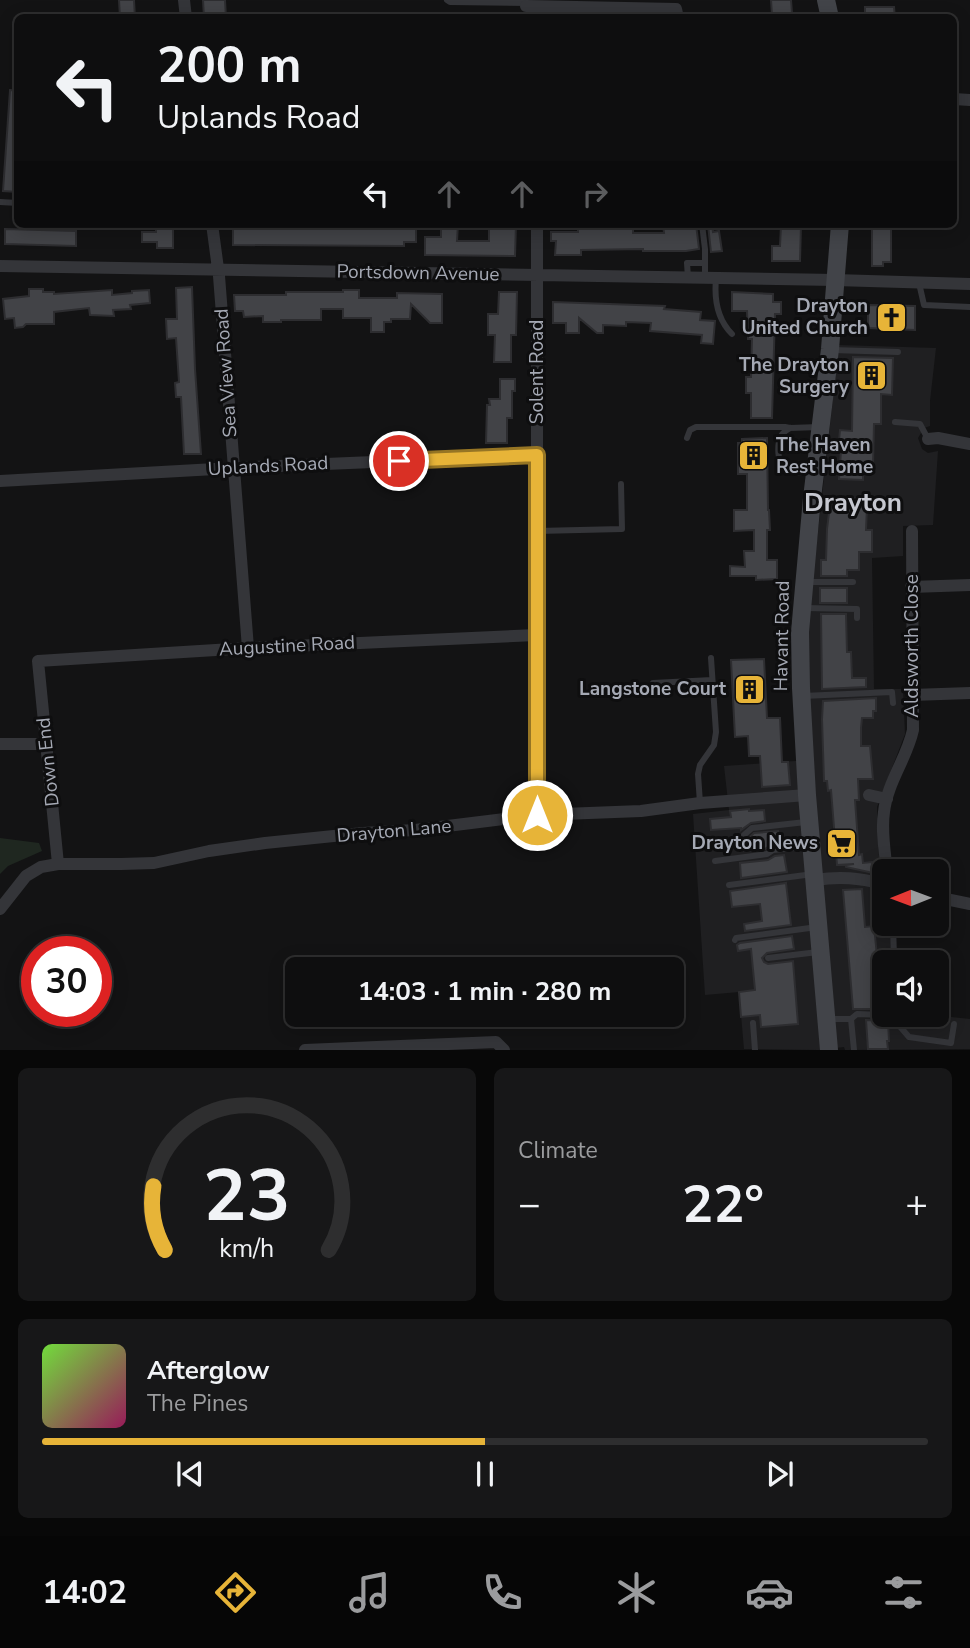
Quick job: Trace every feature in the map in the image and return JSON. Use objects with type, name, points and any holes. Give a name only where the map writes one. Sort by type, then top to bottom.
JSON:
[{"type":"street","points":[[526,7],[676,9],[677,14]]},
{"type":"street","name":"Sea View Road","points":[[213,228],[248,648]]},
{"type":"street","name":"Solent Road","points":[[537,228],[537,815]]},
{"type":"street","name":"Havant Road","points":[[829,1049],[807,795],[800,632],[803,583],[830,349],[840,228]]},
{"type":"street","name":"Portsdown Avenue","points":[[0,265],[970,284]]},
{"type":"street","points":[[928,439],[970,443]]},
{"type":"street","name":"Uplands Road","points":[[0,481],[537,455]]},
{"type":"street","name":"Aldsworth Close","points":[[886,859],[884,811],[913,730],[912,531]]},
{"type":"street","points":[[911,587],[970,585]]},
{"type":"street","name":"Augustine Road","points":[[38,661],[536,635]]},
{"type":"street","name":"Down End","points":[[38,661],[58,864]]},
{"type":"street","points":[[912,695],[970,693]]},
{"type":"street","points":[[0,744],[46,744]]},
{"type":"street","name":"Drayton Lane","points":[[0,909],[26,876],[41,867],[58,864],[154,863],[209,851],[363,833],[415,830],[537,815],[641,811],[700,803],[807,795]]},
{"type":"street","points":[[869,795],[887,799]]},
{"type":"street","points":[[815,877],[852,877],[872,881]]},
{"type":"street","points":[[949,900],[970,904]]},
{"type":"street","points":[[304,1049],[496,1042],[504,1049]]},
{"type":"lane","points":[[447,0],[526,7]]},
{"type":"lane","points":[[702,228],[704,263],[715,294],[719,316],[732,334]]},
{"type":"lane","points":[[688,278],[687,263],[704,263]]},
{"type":"lane","points":[[919,283],[925,305],[970,307]]},
{"type":"lane","points":[[830,349],[898,352]]},
{"type":"lane","points":[[895,422],[920,424],[928,439]]},
{"type":"lane","points":[[687,439],[690,430],[696,427],[821,426]]},
{"type":"lane","points":[[790,428],[780,438],[779,461],[784,468],[793,471],[815,472]]},
{"type":"lane","points":[[537,531],[622,530],[621,484]]},
{"type":"lane","points":[[813,498],[868,501]]},
{"type":"lane","points":[[803,583],[853,582]]},
{"type":"lane","points":[[802,608],[856,608],[857,618]]},
{"type":"lane","points":[[700,803],[697,780],[700,765],[714,745],[716,732],[711,658]]},
{"type":"lane","points":[[653,683],[712,680]]},
{"type":"lane","points":[[801,696],[892,692],[893,703]]},
{"type":"lane","points":[[744,835],[752,828],[809,821]]},
{"type":"lane","points":[[715,861],[812,846]]},
{"type":"lane","points":[[729,885],[815,877]]},
{"type":"lane","points":[[735,940],[819,927]]},
{"type":"lane","points":[[768,958],[821,952]]},
{"type":"lane","points":[[827,1019],[850,1019],[857,1014],[872,1014]]},
{"type":"lane","points":[[850,1019],[854,1049]]},
{"type":"lane","points":[[753,1023],[755,1049]]},
{"type":"lane","points":[[900,1027],[909,1037],[951,1042],[954,1024]]},
{"type":"shaded area","points":[[839,345],[936,348],[930,426],[924,428],[918,438],[922,449],[928,453],[938,451],[933,525],[903,526],[903,556],[872,558],[874,689],[903,689],[905,734],[877,807],[879,859],[872,859],[872,936],[896,936],[897,950],[872,950],[872,1027],[949,1027],[949,1017],[970,1019],[970,1049],[744,1049],[739,992],[705,995],[693,814],[729,810],[724,766],[810,760],[806,638]]},
{"type":"shaded area","points":[[0,838],[39,843],[42,851],[8,866],[0,874]]},
{"type":"building","points":[[119,0],[134,0],[135,14],[120,14]]},
{"type":"building","points":[[203,0],[225,0],[226,14],[204,14]]},
{"type":"building","points":[[771,0],[791,0],[792,13],[772,14]]},
{"type":"building","points":[[865,7],[894,7],[895,14],[865,14]]},
{"type":"building","points":[[10,90],[14,90],[14,192],[3,191]]},
{"type":"building","points":[[156,228],[173,228],[173,248],[157,248],[157,242],[142,242],[142,232],[156,232]]},
{"type":"building","points":[[233,228],[416,228],[416,242],[404,242],[404,246],[233,245]]},
{"type":"building","points":[[441,228],[458,228],[457,241],[489,241],[489,228],[516,228],[515,256],[425,255],[425,237],[441,237]]},
{"type":"building","points":[[578,228],[633,228],[633,233],[664,233],[663,228],[696,228],[699,249],[581,250],[581,255],[555,255],[556,241],[551,241],[551,232],[578,232]]},
{"type":"building","points":[[708,228],[712,228],[713,232],[719,231],[722,251],[711,252]]},
{"type":"building","points":[[781,228],[801,228],[800,261],[772,261],[772,246],[780,246]]},
{"type":"building","points":[[872,228],[891,228],[891,262],[883,262],[883,266],[872,266]]},
{"type":"building","points":[[5,229],[76,231],[76,246],[5,244]]},
{"type":"building","points":[[192,287],[201,454],[184,454],[181,397],[176,397],[175,383],[179,382],[176,338],[167,339],[166,319],[177,319],[176,288]]},
{"type":"building","points":[[29,289],[43,289],[43,292],[54,294],[112,290],[112,295],[149,290],[150,303],[130,305],[131,309],[113,310],[114,316],[90,315],[89,308],[54,312],[54,324],[26,324],[15,328],[14,318],[5,319],[3,299],[29,296]]},
{"type":"building","points":[[359,290],[359,298],[397,298],[397,293],[442,294],[442,323],[430,323],[411,304],[410,319],[391,319],[391,322],[384,322],[384,332],[371,332],[371,318],[343,318],[343,309],[321,309],[321,320],[281,322],[263,322],[263,316],[244,317],[243,311],[235,311],[234,295],[286,295],[286,292]]},
{"type":"building","points":[[499,292],[517,292],[516,335],[511,335],[511,362],[494,362],[495,335],[488,335],[488,314],[498,314]]},
{"type":"building","points":[[732,292],[773,294],[773,302],[781,302],[781,314],[775,314],[772,418],[751,418],[751,393],[746,393],[746,377],[751,377],[752,339],[748,339],[747,311],[732,311]]},
{"type":"building","points":[[553,302],[665,306],[664,309],[701,312],[700,320],[715,321],[713,344],[701,343],[702,335],[650,331],[651,323],[603,325],[603,333],[597,333],[579,318],[579,333],[566,333],[566,323],[553,323]]},
{"type":"building","name":"Drayton United Church","points":[[868,305],[915,306],[915,330],[868,328]]},
{"type":"building","points":[[853,357],[893,358],[892,395],[881,394],[881,424],[874,424],[873,466],[863,466],[863,480],[839,479],[840,430],[852,431]]},
{"type":"building","points":[[500,379],[515,379],[512,418],[507,418],[507,443],[486,443],[487,405],[490,405],[489,399],[500,399]]},
{"type":"building","points":[[767,438],[770,530],[767,530],[767,560],[777,560],[777,579],[756,580],[756,576],[730,576],[730,566],[745,567],[744,551],[754,551],[754,530],[734,531],[734,510],[747,510],[747,474],[738,474],[738,443],[742,443],[742,439]]},
{"type":"building","points":[[830,505],[867,507],[866,530],[872,530],[872,552],[859,552],[859,570],[847,570],[847,576],[821,576],[821,560],[826,560]]},
{"type":"building","points":[[820,588],[847,588],[847,603],[820,603]]},
{"type":"building","points":[[821,614],[846,614],[847,652],[851,652],[852,678],[866,678],[866,687],[822,689]]},
{"type":"building","name":"Langstone Court","points":[[764,659],[767,718],[780,718],[782,762],[788,762],[790,785],[762,787],[760,756],[749,756],[748,736],[735,737],[731,660]]},
{"type":"building","points":[[876,698],[873,718],[862,718],[861,728],[861,746],[870,746],[873,779],[858,779],[859,800],[855,800],[859,855],[862,854],[863,863],[872,862],[872,873],[846,867],[854,864],[837,865],[831,790],[828,791],[827,781],[824,781],[823,701]]},
{"type":"building","points":[[764,810],[765,821],[751,823],[741,830],[711,830],[710,819],[731,817],[730,811]]},
{"type":"building","points":[[778,831],[779,844],[772,844],[765,849],[744,851],[742,840],[747,840],[754,833]]},
{"type":"building","points":[[784,855],[787,872],[741,878],[740,863]]},
{"type":"building","points":[[786,883],[791,925],[745,931],[744,924],[762,921],[760,904],[732,907],[730,891]]},
{"type":"building","points":[[862,889],[865,927],[872,926],[872,936],[875,936],[876,950],[872,950],[872,1009],[853,1009],[843,890]]},
{"type":"building","points":[[792,936],[794,949],[767,953],[762,958],[768,964],[793,961],[798,1024],[761,1027],[760,1015],[741,1017],[739,992],[755,990],[751,949],[738,951],[737,945]]},
{"type":"building","points":[[866,1020],[872,1020],[872,1027],[888,1027],[888,1049],[868,1049]]},
{"type":"place","name":"Drayton United Church","points":[[891,317]]},
{"type":"place","name":"The Drayton Surgery","points":[[872,376]]},
{"type":"place","name":"The Haven Rest Home","points":[[753,456]]},
{"type":"place","name":"Langstone Court","points":[[749,689]]},
{"type":"place","name":"Drayton News","points":[[841,843]]},
{"type":"district","name":"Drayton","points":[[853,502]]},
{"type":"route","points":[[399,461],[537,455],[537,815]]}]
